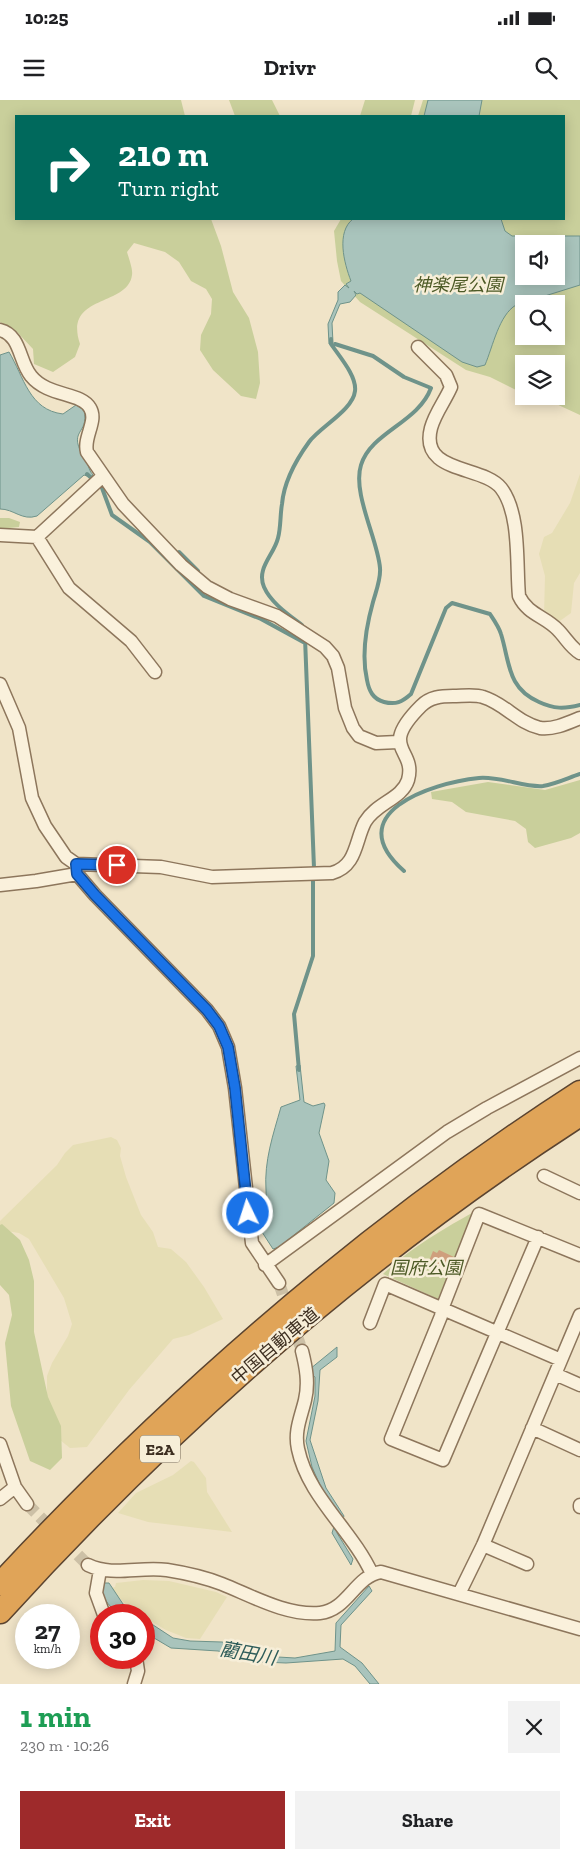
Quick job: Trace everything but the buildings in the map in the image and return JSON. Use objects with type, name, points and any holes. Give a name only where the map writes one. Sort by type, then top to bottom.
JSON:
[{"type":"highway","name":"中国自動車道","points":[[0,1584],[121,1459],[248,1342],[397,1222],[474,1164],[580,1092]]},
{"type":"highway","name":"中国自動車道","points":[[0,1612],[135,1473],[258,1359],[415,1232],[485,1180],[580,1115]]},
{"type":"street","points":[[0,330],[12,336],[30,376],[56,394],[79,397],[85,401],[91,409],[93,417],[85,444],[86,452],[131,513],[181,565],[207,587],[230,600],[277,616],[325,647],[333,656],[338,668],[345,708],[356,732],[368,741],[398,742]]},
{"type":"street","points":[[418,347],[446,375],[451,387],[431,430],[431,443],[437,456],[444,463],[457,469],[494,480],[502,489],[510,506],[520,596],[523,605],[534,615],[558,630],[573,649],[580,653]]},
{"type":"street","points":[[0,535],[37,537],[103,476]]},
{"type":"street","points":[[37,537],[69,588],[131,641],[155,672]]},
{"type":"street","points":[[0,684],[19,728],[32,798],[50,834],[76,869],[207,1010],[219,1026],[228,1047],[235,1088],[252,1243],[265,1266],[279,1283]]},
{"type":"street","points":[[0,884],[36,881],[76,869],[151,866],[212,877],[332,873],[342,870],[354,854],[365,822],[382,803],[403,790],[407,782],[408,766],[398,742],[400,732],[422,705],[430,699],[443,696],[482,696],[528,724],[541,728],[558,726],[580,718]]},
{"type":"street","points":[[265,1266],[447,1132],[487,1108],[580,1058]]},
{"type":"street","points":[[544,1176],[580,1193]]},
{"type":"street","points":[[538,1237],[443,1460],[391,1439],[442,1316],[442,1308],[479,1214],[538,1237],[580,1255]]},
{"type":"street","points":[[370,1323],[385,1284],[561,1360]]},
{"type":"street","points":[[459,1594],[483,1545],[579,1320]]},
{"type":"street","points":[[302,1351],[307,1378],[305,1399],[296,1436],[298,1450],[312,1484],[342,1526],[372,1574]]},
{"type":"street","points":[[555,1374],[580,1385]]},
{"type":"street","points":[[532,1428],[580,1450]]},
{"type":"street","points":[[0,1444],[15,1487],[27,1504]]},
{"type":"street","points":[[0,1499],[15,1487]]},
{"type":"street","points":[[483,1545],[527,1564]]},
{"type":"street","points":[[100,1604],[96,1593],[94,1568],[114,1572],[148,1568],[191,1575],[282,1607],[306,1613],[321,1613],[336,1608],[346,1601],[372,1574],[392,1574],[580,1628]]},
{"type":"street","points":[[134,1684],[138,1669]]},
{"type":"shaded area","points":[[580,474],[580,573],[574,583],[571,613],[557,623],[544,616],[545,576],[539,554],[544,537],[552,533],[570,503]]},
{"type":"shaded area","points":[[111,1137],[117,1140],[121,1148],[120,1156],[126,1177],[141,1215],[153,1232],[158,1247],[171,1249],[186,1262],[223,1319],[189,1335],[173,1339],[129,1390],[87,1447],[70,1448],[60,1440],[47,1396],[47,1376],[52,1363],[68,1336],[72,1324],[64,1298],[29,1239],[19,1233],[0,1230],[0,1221],[57,1165],[73,1145]]},
{"type":"shaded area","points":[[191,1461],[194,1462],[206,1478],[207,1492],[232,1532],[148,1522],[118,1513],[136,1493],[173,1475]]},
{"type":"shaded area","points":[[143,1580],[169,1581],[216,1592],[227,1597],[200,1639],[186,1638],[155,1624],[155,1604],[126,1604],[112,1588],[115,1587],[116,1583]]},
{"type":"green space","points":[[0,100],[181,100],[185,115],[15,115],[15,220],[211,220],[221,246],[233,292],[249,318],[258,352],[260,383],[256,399],[241,396],[213,370],[200,350],[201,335],[211,314],[212,299],[206,289],[191,281],[179,262],[165,252],[134,243],[127,252],[132,273],[128,285],[120,292],[88,309],[80,317],[77,328],[80,344],[75,357],[53,372],[34,364],[33,349],[17,332],[0,322]]},
{"type":"green space","points":[[229,100],[272,100],[280,115],[235,115]]},
{"type":"green space","points":[[365,100],[415,100],[411,115],[360,115]]},
{"type":"green space","name":"神楽尾公園","points":[[423,100],[580,100],[580,415],[558,405],[565,405],[565,355],[515,355],[515,390],[490,377],[466,370],[360,302],[341,281],[334,231],[340,220],[565,220],[565,115],[418,115]]},
{"type":"green space","points":[[0,518],[9,518],[20,522],[19,527],[0,529]]},
{"type":"green space","points":[[580,780],[580,833],[571,838],[535,848],[528,842],[526,829],[515,821],[466,812],[452,802],[432,799],[431,792],[488,782],[545,790]]},
{"type":"green space","name":"国府公園","points":[[477,1210],[438,1299],[383,1274],[416,1247]]},
{"type":"green space","points":[[2,1224],[20,1240],[29,1260],[34,1281],[34,1332],[48,1397],[61,1426],[62,1458],[50,1470],[30,1461],[11,1406],[5,1343],[12,1315],[9,1295],[0,1285],[0,1225]]},
{"type":"water","points":[[428,100],[482,100],[479,115],[424,115]]},
{"type":"water","points":[[352,220],[501,220],[505,231],[515,236],[515,285],[565,285],[565,236],[580,236],[580,285],[548,295],[515,295],[515,306],[501,323],[485,365],[477,367],[462,362],[360,293],[357,294],[354,291],[356,295],[350,302],[340,304],[332,323],[333,343],[329,344],[328,324],[338,300],[338,292],[345,285],[349,288],[346,284],[351,281],[344,257],[343,240],[348,225]]},
{"type":"water","points":[[9,352],[29,391],[42,406],[63,414],[76,405],[84,410],[84,424],[79,433],[78,443],[93,475],[90,477],[84,475],[37,516],[32,517],[0,509],[0,355]]},
{"type":"water","points":[[300,1065],[304,1102],[313,1106],[324,1103],[325,1105],[319,1133],[329,1161],[326,1180],[335,1193],[334,1203],[279,1247],[273,1249],[262,1232],[269,1223],[270,1218],[266,1196],[266,1169],[281,1107],[300,1100],[296,1066]]},
{"type":"water","points":[[337,1347],[337,1357],[320,1370],[318,1401],[310,1440],[326,1488],[344,1516],[337,1533],[353,1559],[351,1565],[332,1533],[338,1514],[323,1492],[312,1467],[306,1441],[315,1396],[315,1377],[310,1369]]},
{"type":"water","points":[[102,1583],[109,1583],[123,1604],[109,1604],[99,1592]]},
{"type":"water","name":"藺田川","points":[[369,1586],[372,1591],[341,1625],[340,1647],[362,1663],[379,1684],[370,1684],[355,1666],[343,1659],[286,1663],[263,1662],[218,1651],[171,1648],[155,1639],[155,1626],[173,1638],[190,1641],[222,1642],[278,1657],[295,1658],[335,1651],[336,1623]]},
{"type":"waterway","points":[[302,625],[281,608],[267,593],[262,580],[262,574],[278,538],[283,495],[291,471],[314,436],[342,412],[353,398],[355,391],[353,379],[343,360],[331,344],[331,339]]},
{"type":"waterway","points":[[335,344],[373,356],[404,377],[431,388],[425,400],[416,410],[374,444],[366,454],[361,465],[359,476],[360,489],[380,568],[379,581],[368,621],[364,650],[365,670],[372,694],[380,701],[392,703],[402,701],[411,694],[446,608],[452,603],[490,614],[500,631],[511,674],[521,690],[539,702],[554,707],[564,708],[580,705]]},
{"type":"waterway","points":[[87,474],[102,488],[112,515],[150,542],[204,596],[261,619],[305,643]]},
{"type":"waterway","points":[[179,552],[198,571]]},
{"type":"waterway","points":[[305,638],[314,868]]},
{"type":"waterway","points":[[404,871],[387,851],[381,833],[386,818],[399,805],[417,795],[437,787],[479,778],[543,786],[580,774]]},
{"type":"waterway","points":[[299,1070],[294,1014],[313,956],[313,878]]},
{"type":"tunnel","points":[[279,1283],[302,1351]]},
{"type":"tunnel","points":[[27,1504],[88,1565]]},
{"type":"route","points":[[117,865],[76,864],[75,868],[77,874],[95,895],[207,1010],[219,1026],[228,1047],[235,1088],[248,1213]]}]
